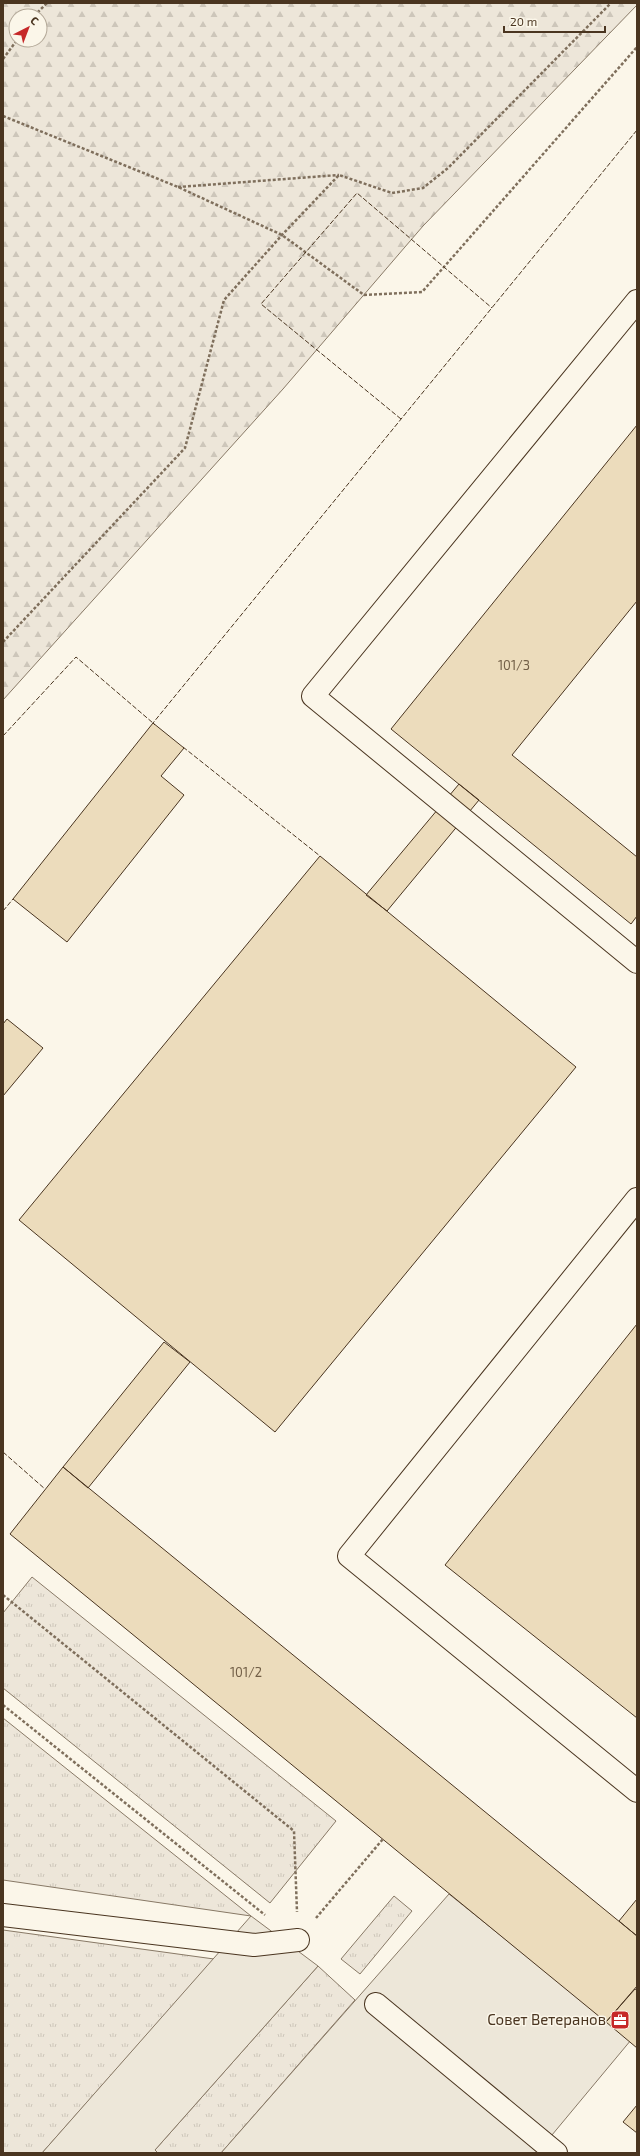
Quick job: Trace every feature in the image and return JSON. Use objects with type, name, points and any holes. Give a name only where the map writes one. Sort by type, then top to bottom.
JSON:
[{"type":"lane","points":[[637,301],[314,696],[637,962]]},
{"type":"lane","points":[[637,1199],[349,1556],[637,1791]]},
{"type":"lane","points":[[3,1915],[254,1945],[298,1940]]},
{"type":"lane","points":[[376,2004],[556,2153]]},
{"type":"path","points":[[178,187],[339,175],[392,193],[423,188],[448,168],[611,3]]},
{"type":"path","points":[[3,116],[178,187],[282,235],[364,295],[422,292],[637,47]]},
{"type":"path","points":[[3,60],[11,48]]},
{"type":"path","points":[[3,642],[185,448],[224,300],[282,235],[339,175]]},
{"type":"path","points":[[3,1595],[294,1831],[298,1940]]},
{"type":"path","points":[[3,1706],[298,1940]]},
{"type":"path","points":[[298,1940],[383,1839]]},
{"type":"green space","points":[[3,3],[637,3],[637,5],[423,226],[283,389],[3,700]]},
{"type":"green space","points":[[32,1577],[336,1821],[270,1903],[3,1688],[3,1613]]},
{"type":"green space","points":[[3,1718],[251,1916],[3,1880]]},
{"type":"green space","points":[[394,1896],[412,1911],[360,1974],[341,1959]]},
{"type":"green space","points":[[3,1930],[214,1959],[42,2153],[3,2153]]},
{"type":"green space","points":[[318,1966],[355,2000],[221,2153],[158,2153],[155,2150]]},
{"type":"shaded area","points":[[449,1894],[631,2040],[537,2153],[221,2153]]},
{"type":"shaded area","points":[[251,1916],[318,1966],[155,2150],[158,2153],[42,2153]]},
{"type":"building","points":[[637,425],[637,601],[512,755],[637,857],[637,916],[631,924],[391,729]]},
{"type":"building","points":[[153,723],[184,748],[161,776],[184,795],[67,942],[13,899]]},
{"type":"building","points":[[459,784],[479,800],[387,911],[366,895]]},
{"type":"building","points":[[320,856],[576,1067],[275,1432],[19,1220]]},
{"type":"building","points":[[7,1019],[43,1048],[3,1096],[3,1024]]},
{"type":"building","points":[[637,1324],[637,1718],[445,1565]]},
{"type":"building","points":[[164,1342],[190,1362],[88,1488],[63,1467]]},
{"type":"building","points":[[63,1467],[637,1936],[637,1986],[606,2022],[10,1534]]},
{"type":"building","points":[[637,1899],[637,1936],[619,1921]]},
{"type":"building","points":[[635,1989],[637,1990],[637,2048],[606,2022]]},
{"type":"building","points":[[637,2105],[637,2133],[623,2122]]},
{"type":"fence","points":[[155,725],[153,723],[637,130]]},
{"type":"fence","points":[[401,419],[261,304],[357,193],[492,308]]},
{"type":"fence","points":[[3,736],[76,657],[153,723]]},
{"type":"fence","points":[[183,747],[320,856]]},
{"type":"fence","points":[[3,911],[13,899]]},
{"type":"fence","points":[[3,1452],[45,1489]]},
{"type":"place","name":"Совет Ветеранов","points":[[620,2020]]}]
